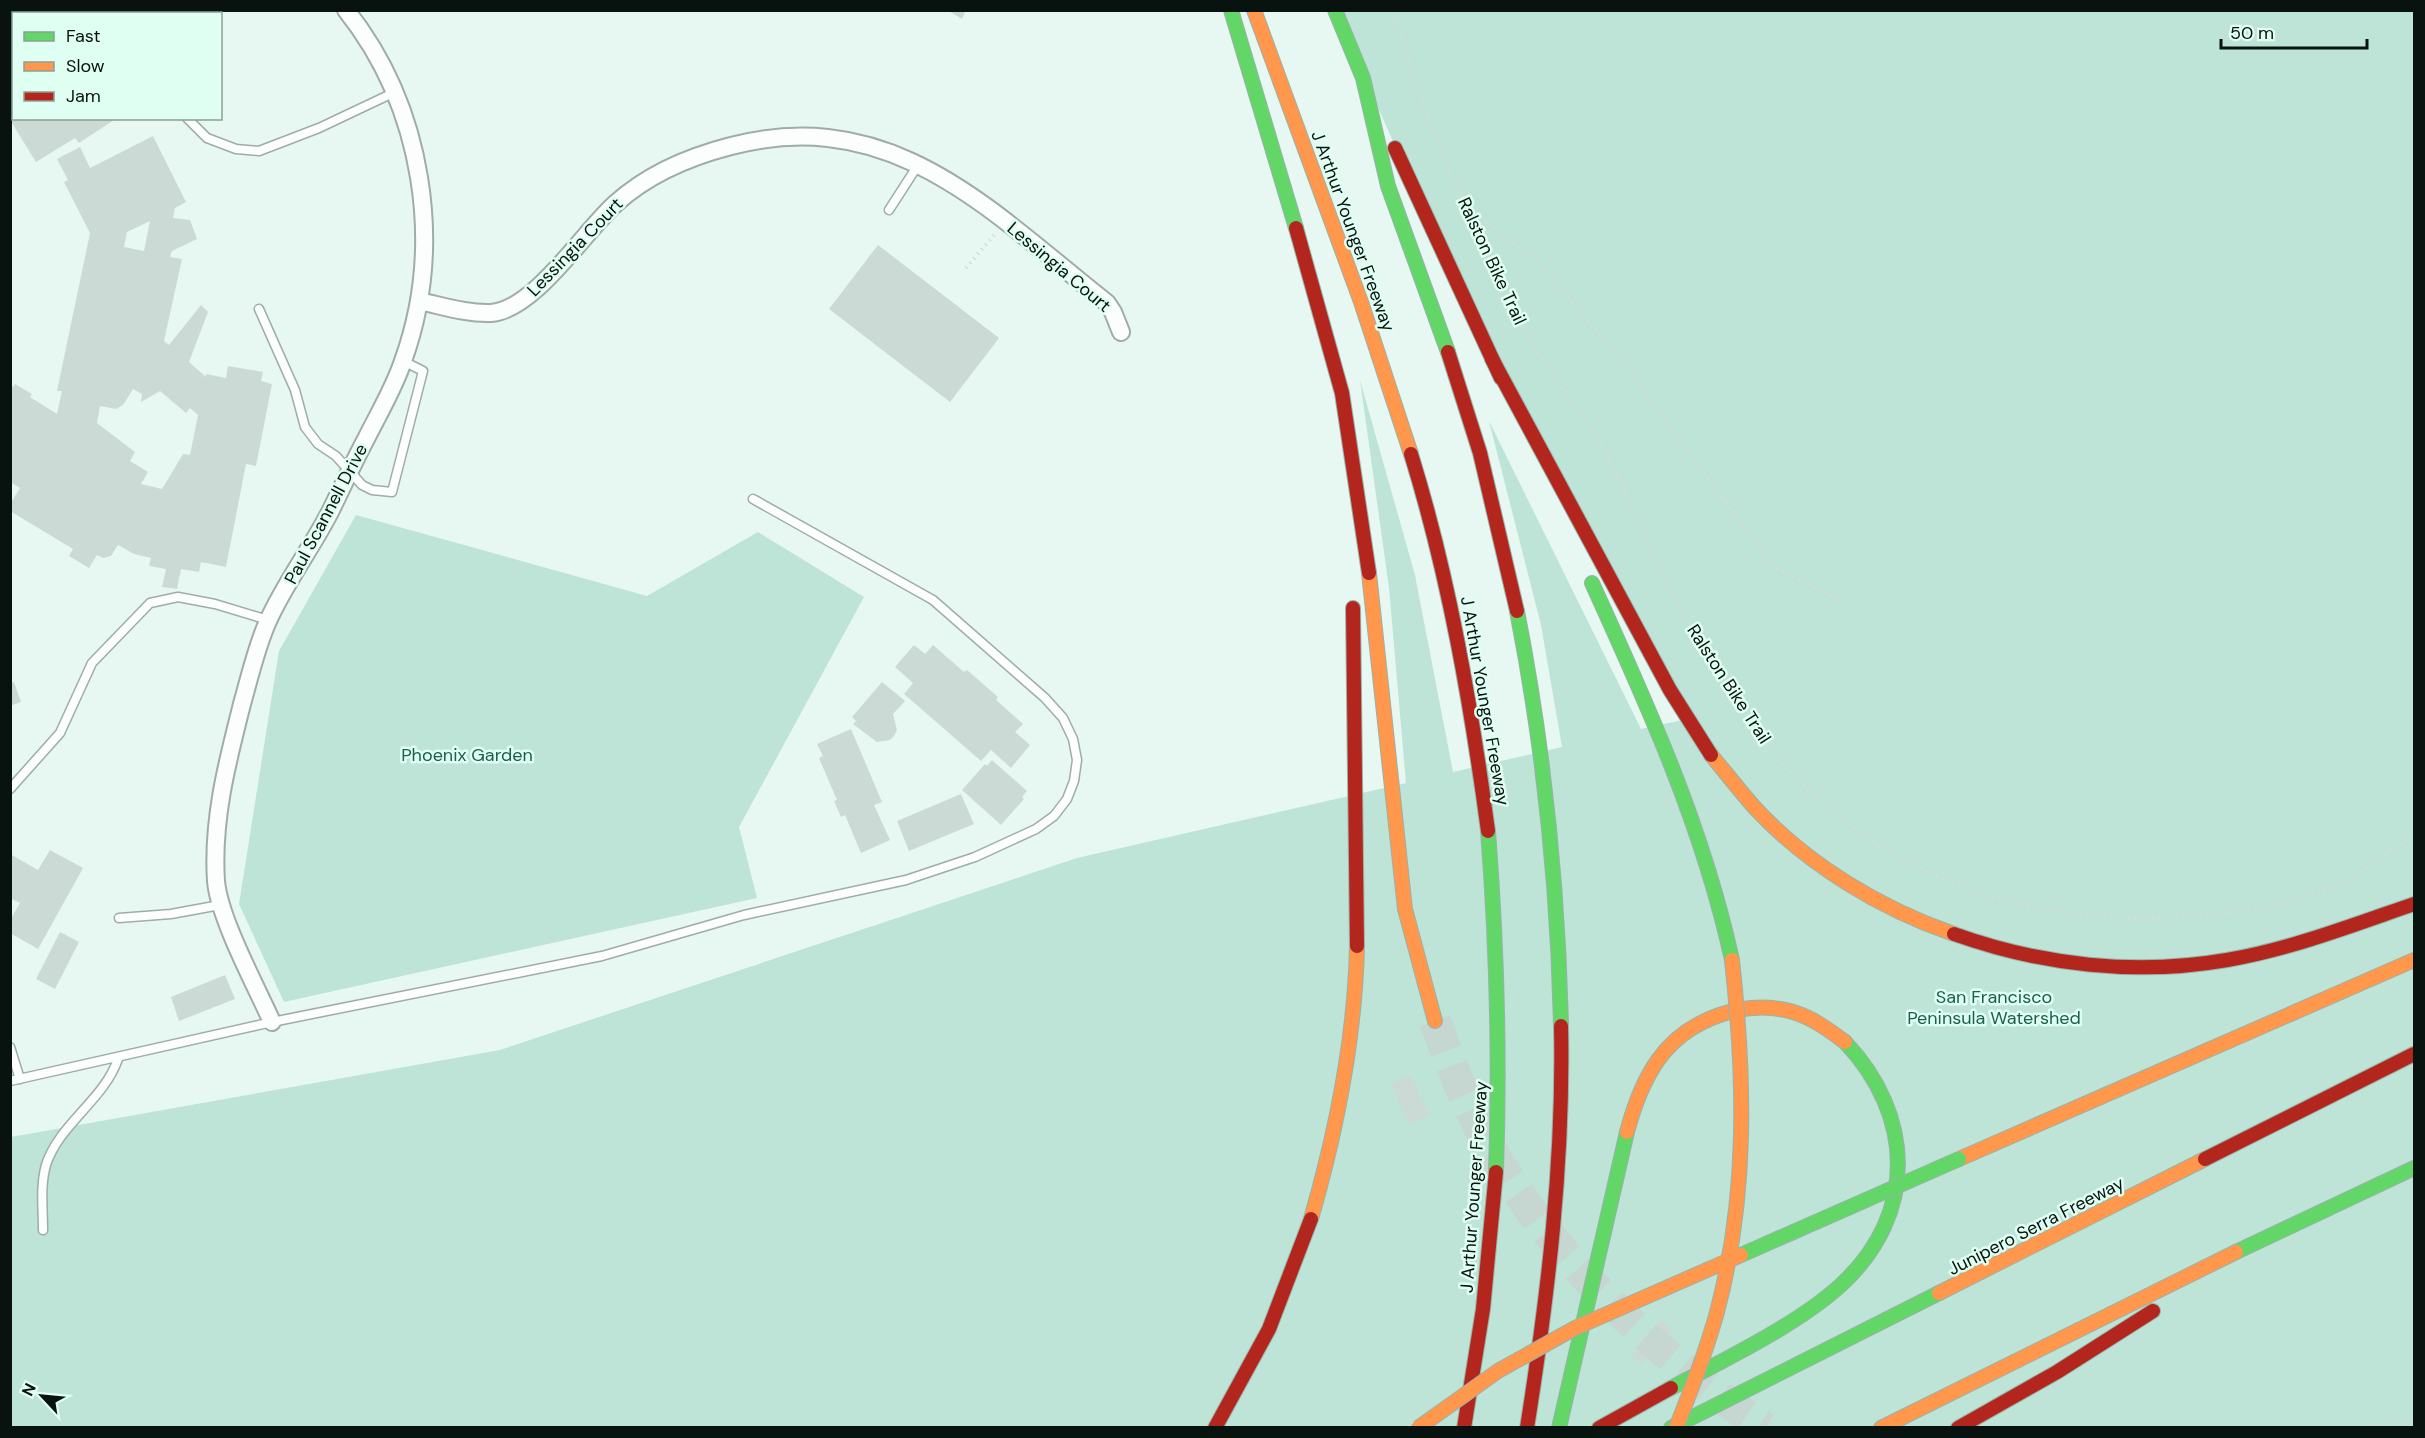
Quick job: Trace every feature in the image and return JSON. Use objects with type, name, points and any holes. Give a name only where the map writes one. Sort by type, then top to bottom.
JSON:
[{"type":"highway","points":[[1231,10],[1333,353],[1350,436],[1364,530],[1400,879],[1414,950],[1435,1021]]},
{"type":"highway","name":"J Arthur Younger Freeway","points":[[1254,10],[1408,441],[1451,605],[1476,738],[1497,928],[1499,1106],[1495,1190],[1487,1275],[1464,1428]]},
{"type":"highway","points":[[1335,10],[1363,79],[1492,359],[1566,527]]},
{"type":"highway","points":[[1363,79],[1381,164],[1454,369],[1491,495],[1524,647],[1548,803],[1560,946],[1562,1031],[1559,1158],[1548,1286],[1527,1428]]},
{"type":"highway","points":[[1492,359],[1555,471],[1673,693],[1712,757],[1756,807],[1787,837],[1821,865],[1880,902],[1920,922],[1998,950],[2055,962],[2146,968],[2203,963],[2258,954],[2415,904]]},
{"type":"highway","points":[[1350,436],[1352,555]]},
{"type":"highway","points":[[1586,570],[1688,798],[1713,877],[1732,960],[1741,1037],[1744,1100],[1739,1202],[1728,1270],[1704,1358],[1676,1428]]},
{"type":"highway","points":[[1215,1428],[1261,1344],[1296,1262],[1324,1179],[1343,1092],[1354,1002],[1357,943],[1353,591]]},
{"type":"highway","points":[[1418,1428],[1498,1371],[1566,1332],[2415,960]]},
{"type":"highway","points":[[1558,1428],[1632,1119],[1652,1069],[1667,1049],[1686,1032],[1721,1014],[1761,1008],[1789,1011],[1815,1020],[1854,1048],[1876,1077],[1888,1107],[1896,1141],[1898,1169],[1893,1200],[1878,1239],[1851,1275],[1823,1299],[1744,1348],[1599,1428]]},
{"type":"highway","name":"Junipero Serra Freeway","points":[[1671,1428],[2415,1054]]},
{"type":"highway","points":[[1881,1428],[2264,1238],[2415,1168]]},
{"type":"highway","points":[[1958,1428],[2091,1351],[2264,1238]]},
{"type":"street","name":"Paul Scannell Drive","points":[[272,1022],[220,905],[216,873],[216,827],[220,795],[255,654],[268,620],[327,517],[403,362],[420,301],[424,223],[417,160],[408,126],[393,93],[363,32],[346,10]]},
{"type":"street","name":"Lessingia Court","points":[[420,301],[474,313],[494,313],[513,306],[543,283],[593,225],[636,186],[661,170],[719,149],[774,137],[827,136],[873,145],[919,165],[964,191],[1107,303],[1121,332]]},
{"type":"lane","points":[[189,120],[207,138],[236,149],[259,151],[319,128],[393,93]]},
{"type":"lane","points":[[889,210],[919,165]]},
{"type":"lane","points":[[259,309],[295,390],[305,427],[318,444],[336,456],[362,485],[372,490],[392,492],[423,371],[403,362]]},
{"type":"lane","points":[[10,1047],[15,1080],[118,1059],[272,1022],[602,956],[744,915],[906,880],[975,857],[1036,829],[1053,816],[1066,799],[1074,781],[1077,760],[1073,739],[1063,718],[1045,698],[933,600],[753,499]]},
{"type":"lane","points":[[10,789],[60,733],[92,663],[150,603],[178,597],[215,604],[268,620]]},
{"type":"lane","points":[[119,918],[171,914],[220,905]]},
{"type":"lane","points":[[43,1230],[42,1183],[52,1151],[110,1079],[118,1059]]},
{"type":"path","name":"Ralston Bike Trail","points":[[1394,10],[1417,86],[1450,171],[1514,312],[1601,444],[1661,570],[1701,645],[1735,700],[1787,768],[1833,812],[1868,838],[1923,870],[2003,901],[2066,914],[2151,918],[2236,911],[2319,893],[2358,874],[2415,834]]},
{"type":"path","points":[[1464,201],[1476,214],[1540,264],[1616,354],[1773,566],[1840,600]]},
{"type":"path","points":[[966,268],[997,232]]},
{"type":"path","points":[[2358,1428],[2415,1418]]},
{"type":"green space","name":"San Francisco Peninsula Watershed","points":[[1335,11],[2414,11],[2414,1427],[11,1428],[11,1137],[500,1050],[1077,858],[1406,783],[1389,588],[1360,380],[1415,575],[1453,772],[1562,747],[1541,625],[1489,421],[1641,729],[1687,719],[1466,305]]},
{"type":"green space","name":"Phoenix Garden","points":[[356,515],[647,596],[758,532],[864,597],[739,827],[757,898],[284,1002],[239,904],[279,651]]},
{"type":"building","points":[[947,10],[966,10],[962,19]]},
{"type":"building","points":[[10,47],[12,48],[12,120],[114,120],[79,143],[75,138],[36,162],[10,120]]},
{"type":"building","points":[[153,136],[186,202],[175,208],[173,218],[190,220],[197,239],[172,251],[170,257],[182,259],[164,341],[169,345],[201,305],[208,312],[189,362],[206,377],[206,374],[226,378],[228,366],[263,372],[261,381],[272,384],[256,466],[246,464],[226,567],[201,562],[199,572],[181,569],[177,589],[162,587],[166,569],[149,566],[151,558],[134,554],[118,545],[111,556],[103,558],[97,555],[89,568],[69,556],[73,549],[10,511],[10,504],[20,488],[10,482],[10,386],[13,387],[15,384],[32,394],[30,397],[57,414],[62,391],[57,391],[90,233],[64,182],[68,180],[57,159],[80,147],[90,168]],"holes":[[[150,221],[144,251],[124,247],[127,232]],[[133,389],[142,394],[141,402],[160,391],[186,413],[190,408],[198,415],[190,455],[183,454],[162,489],[141,484],[148,472],[130,461],[135,452],[97,423],[100,406],[116,409],[123,405]]]},
{"type":"building","points":[[878,245],[999,338],[950,402],[829,309]]},
{"type":"building","points":[[914,645],[925,654],[933,645],[998,697],[996,700],[1023,724],[1015,732],[1030,745],[1011,768],[991,750],[981,761],[904,694],[913,683],[895,667]]},
{"type":"building","points":[[14,682],[21,702],[10,706],[10,683]]},
{"type":"building","points":[[882,682],[905,701],[893,714],[897,730],[894,736],[890,740],[877,742],[853,724],[856,721],[852,717]]},
{"type":"building","points":[[851,729],[882,802],[874,805],[890,840],[861,853],[845,815],[841,817],[834,801],[837,800],[819,758],[823,756],[817,744]]},
{"type":"building","points":[[992,760],[1027,791],[1022,797],[1024,799],[1001,825],[962,790],[985,764],[987,766]]},
{"type":"building","points":[[961,794],[974,824],[909,851],[897,821]]},
{"type":"building","points":[[50,850],[83,868],[38,949],[10,933],[10,920],[20,903],[10,898],[10,854],[38,870]]},
{"type":"building","points":[[60,932],[79,942],[55,989],[36,979]]},
{"type":"building","points":[[225,975],[235,999],[179,1021],[171,997]]},
{"type":"building","points":[[1410,1075],[1429,1115],[1409,1124],[1391,1084]]},
{"type":"building","points":[[1662,1320],[1673,1330],[1664,1341],[1653,1331]]},
{"type":"building","points":[[1641,1344],[1651,1353],[1642,1364],[1631,1355]]},
{"type":"tunnel","points":[[1435,1021],[1475,1120],[1518,1192],[1547,1232],[1578,1269],[1648,1338],[1686,1370],[1765,1428]]},
{"type":"traffic: fast","points":[[1231,10],[1296,228]]},
{"type":"traffic: fast","points":[[1335,10],[1363,78],[1388,186],[1448,352]]},
{"type":"traffic: fast","points":[[1592,583],[1653,721],[1690,815],[1706,862],[1732,960]]},
{"type":"traffic: fast","points":[[1517,611],[1535,714],[1548,818],[1557,921],[1561,1026]]},
{"type":"traffic: fast","points":[[1488,831],[1497,1002],[1496,1172]]},
{"type":"traffic: fast","points":[[1671,1388],[1783,1327],[1824,1299],[1842,1284],[1867,1256],[1884,1226],[1895,1195],[1898,1164],[1894,1132],[1884,1101],[1868,1070],[1845,1042]]},
{"type":"traffic: fast","points":[[1559,1428],[1627,1132]]},
{"type":"traffic: fast","points":[[1741,1255],[1959,1159]]},
{"type":"traffic: fast","points":[[2236,1252],[2414,1168]]},
{"type":"traffic: fast","points":[[1671,1428],[1939,1293]]},
{"type":"traffic: slow","points":[[1254,10],[1361,302],[1411,454]]},
{"type":"traffic: slow","points":[[1369,573],[1405,909],[1435,1021]]},
{"type":"traffic: slow","points":[[1711,755],[1755,808],[1776,829],[1822,866],[1847,883],[1900,912],[1954,934]]},
{"type":"traffic: slow","points":[[1311,1219],[1329,1151],[1343,1084],[1353,1015],[1357,946]]},
{"type":"traffic: slow","points":[[1676,1428],[1717,1312],[1734,1225],[1739,1181],[1741,1093],[1740,1048],[1732,960]]},
{"type":"traffic: slow","points":[[1959,1159],[2414,960]]},
{"type":"traffic: slow","points":[[1627,1132],[1640,1094],[1658,1060],[1685,1033],[1718,1015],[1737,1010],[1775,1008],[1793,1012],[1814,1021],[1845,1042]]},
{"type":"traffic: slow","points":[[1939,1293],[2205,1159]]},
{"type":"traffic: slow","points":[[1881,1428],[2236,1252]]},
{"type":"traffic: slow","points":[[1418,1428],[1498,1371],[1575,1328],[1741,1255]]},
{"type":"traffic: jam","points":[[1395,148],[1501,378]]},
{"type":"traffic: jam","points":[[1296,228],[1342,393],[1369,573]]},
{"type":"traffic: jam","points":[[1448,352],[1480,453],[1517,611]]},
{"type":"traffic: jam","points":[[1492,359],[1670,690],[1711,755]]},
{"type":"traffic: jam","points":[[1411,454],[1448,594],[1474,736],[1488,831]]},
{"type":"traffic: jam","points":[[1353,608],[1357,946]]},
{"type":"traffic: jam","points":[[1954,934],[2020,953],[2089,965],[2123,967],[2192,965],[2275,950],[2414,904]]},
{"type":"traffic: jam","points":[[1527,1428],[1542,1328],[1553,1228],[1560,1127],[1561,1026]]},
{"type":"traffic: jam","points":[[2205,1159],[2414,1054]]},
{"type":"traffic: jam","points":[[1464,1428],[1483,1309],[1496,1172]]},
{"type":"traffic: jam","points":[[1215,1428],[1269,1329],[1311,1219]]},
{"type":"traffic: jam","points":[[1958,1428],[2057,1372],[2153,1311]]},
{"type":"traffic: jam","points":[[1599,1428],[1671,1388]]}]
